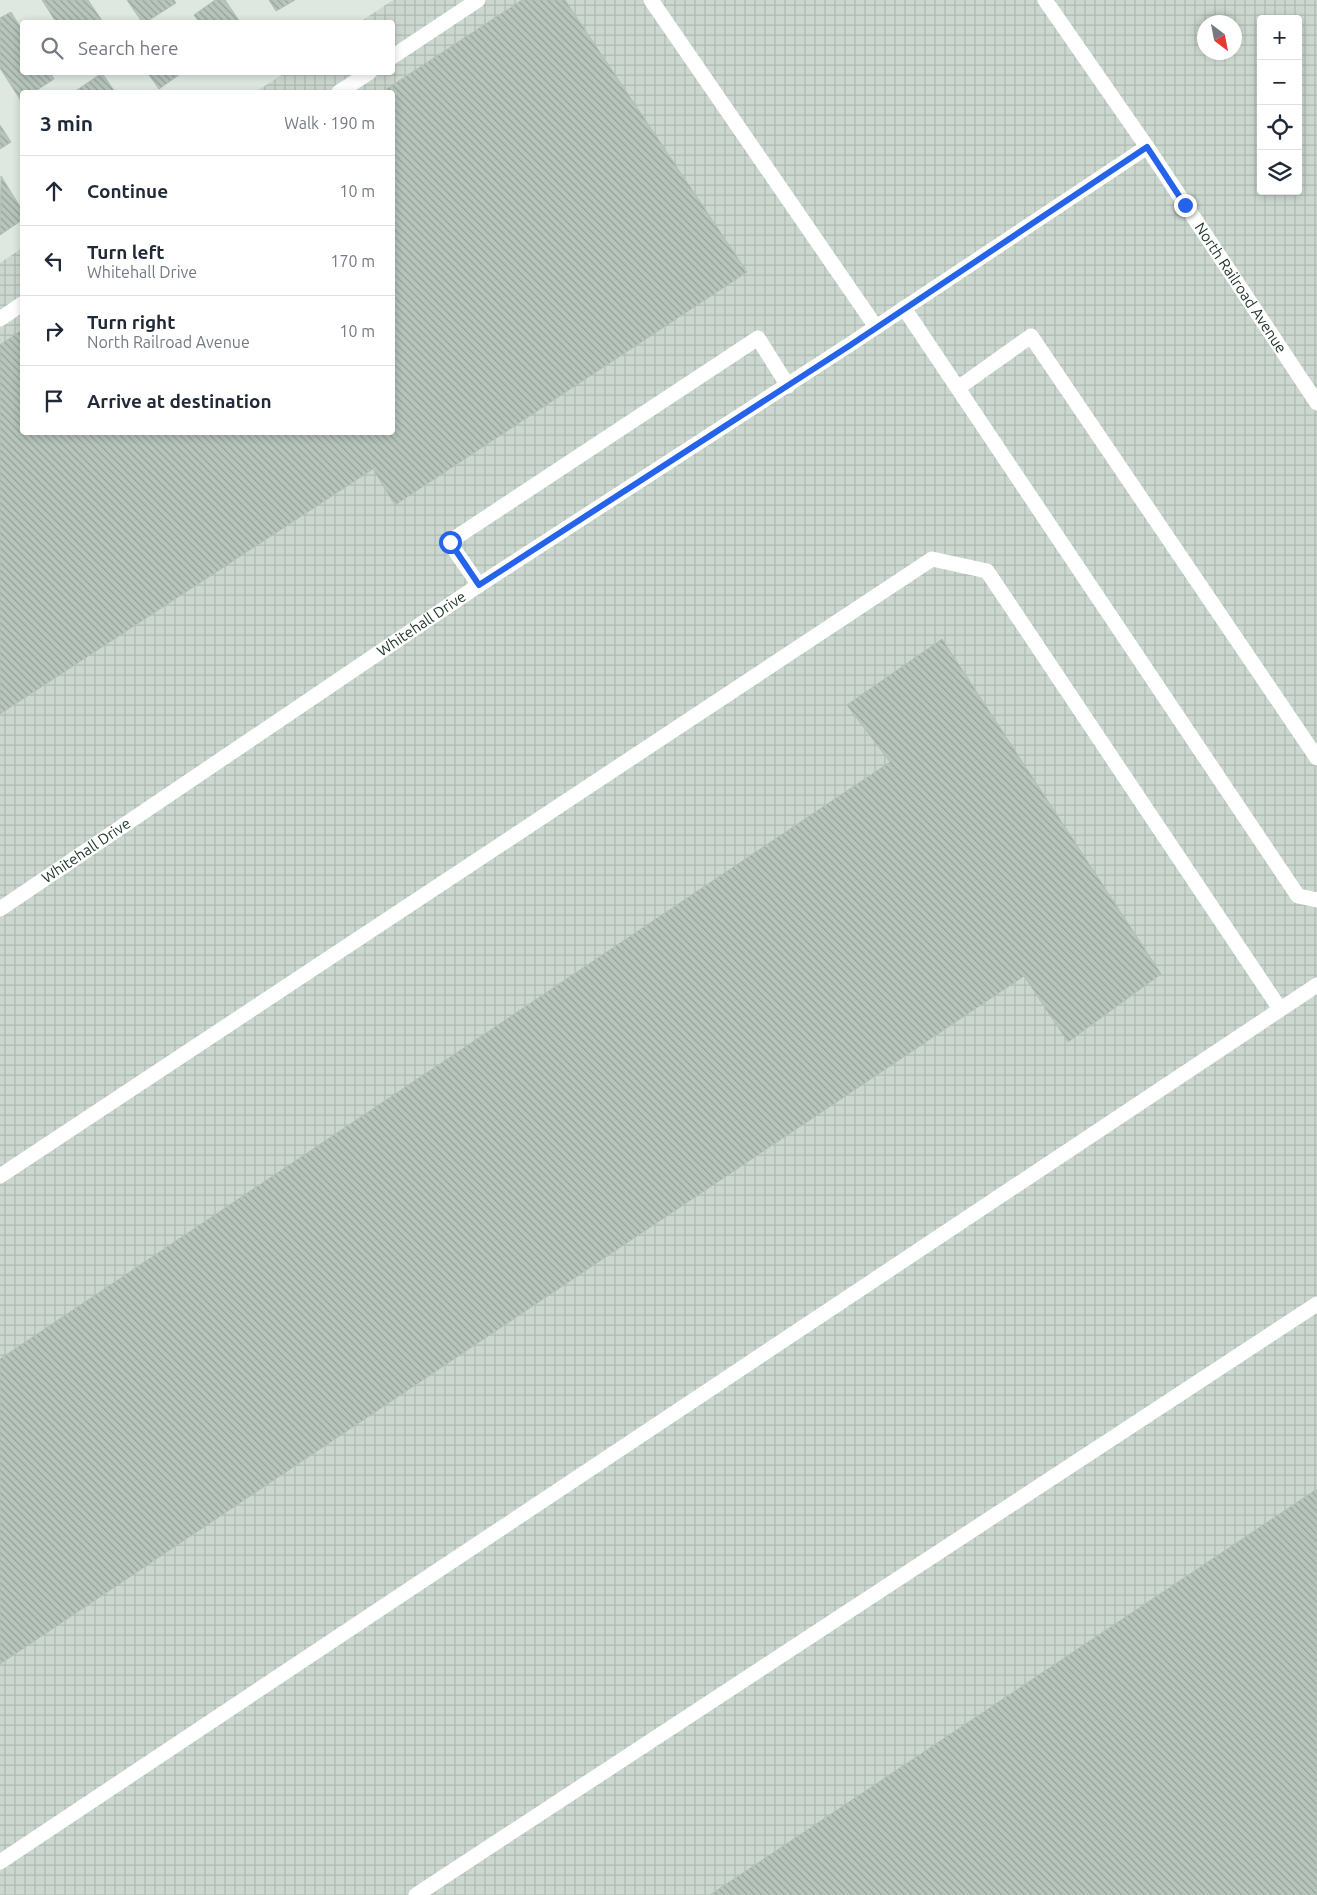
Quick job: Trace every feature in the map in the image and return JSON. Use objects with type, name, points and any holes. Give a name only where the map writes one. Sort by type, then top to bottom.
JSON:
[{"type":"street","points":[[395,55],[478,0]]},
{"type":"street","points":[[651,0],[876,327]]},
{"type":"street","name":"North Railroad Avenue","points":[[1045,0],[1147,147],[1317,403]]},
{"type":"street","points":[[343,90],[366,75]]},
{"type":"street","name":"Whitehall Drive","points":[[0,909],[479,585],[788,386],[1147,147]]},
{"type":"street","points":[[0,319],[20,305]]},
{"type":"street","points":[[904,308],[1298,896],[1317,900]]},
{"type":"street","points":[[958,388],[1032,336],[1317,758]]},
{"type":"street","points":[[479,585],[450,542],[758,338],[788,386]]},
{"type":"street","points":[[0,1176],[932,559],[987,571],[1280,1009]]},
{"type":"street","points":[[0,1862],[1317,985]]},
{"type":"street","points":[[416,1895],[1317,1304]]},
{"type":"shaded area","points":[[393,0],[1317,0],[1317,1895],[0,1895],[0,263],[20,249],[20,435],[395,435],[395,90],[258,90],[282,75],[395,75],[395,20],[363,20]]},
{"type":"building","points":[[42,0],[88,0],[102,20],[55,20]]},
{"type":"building","points":[[127,0],[174,0],[176,3],[149,20],[141,20]]},
{"type":"building","points":[[215,0],[225,0],[239,20],[198,20],[194,15]]},
{"type":"building","points":[[269,0],[295,0],[276,11]]},
{"type":"building","points":[[522,0],[565,0],[747,272],[395,505],[373,469],[0,714],[0,345],[20,331],[20,435],[395,435],[395,90],[385,90]]},
{"type":"building","points":[[11,12],[20,27],[20,75],[52,75],[54,79],[37,90],[20,90],[20,99],[0,68],[0,18]]},
{"type":"building","points":[[99,75],[103,75],[114,90],[77,90]]},
{"type":"building","points":[[149,75],[179,75],[159,89]]},
{"type":"building","points":[[0,125],[11,142],[0,149]]},
{"type":"building","points":[[1,176],[20,207],[20,221],[0,235]]},
{"type":"building","points":[[942,639],[1161,974],[1068,1042],[1024,976],[0,1664],[0,1359],[890,762],[847,705]]},
{"type":"building","points":[[1317,1489],[1317,1895],[710,1895]]},
{"type":"route","points":[[450,542],[479,585],[849,346],[1147,147],[1185,205]]}]
